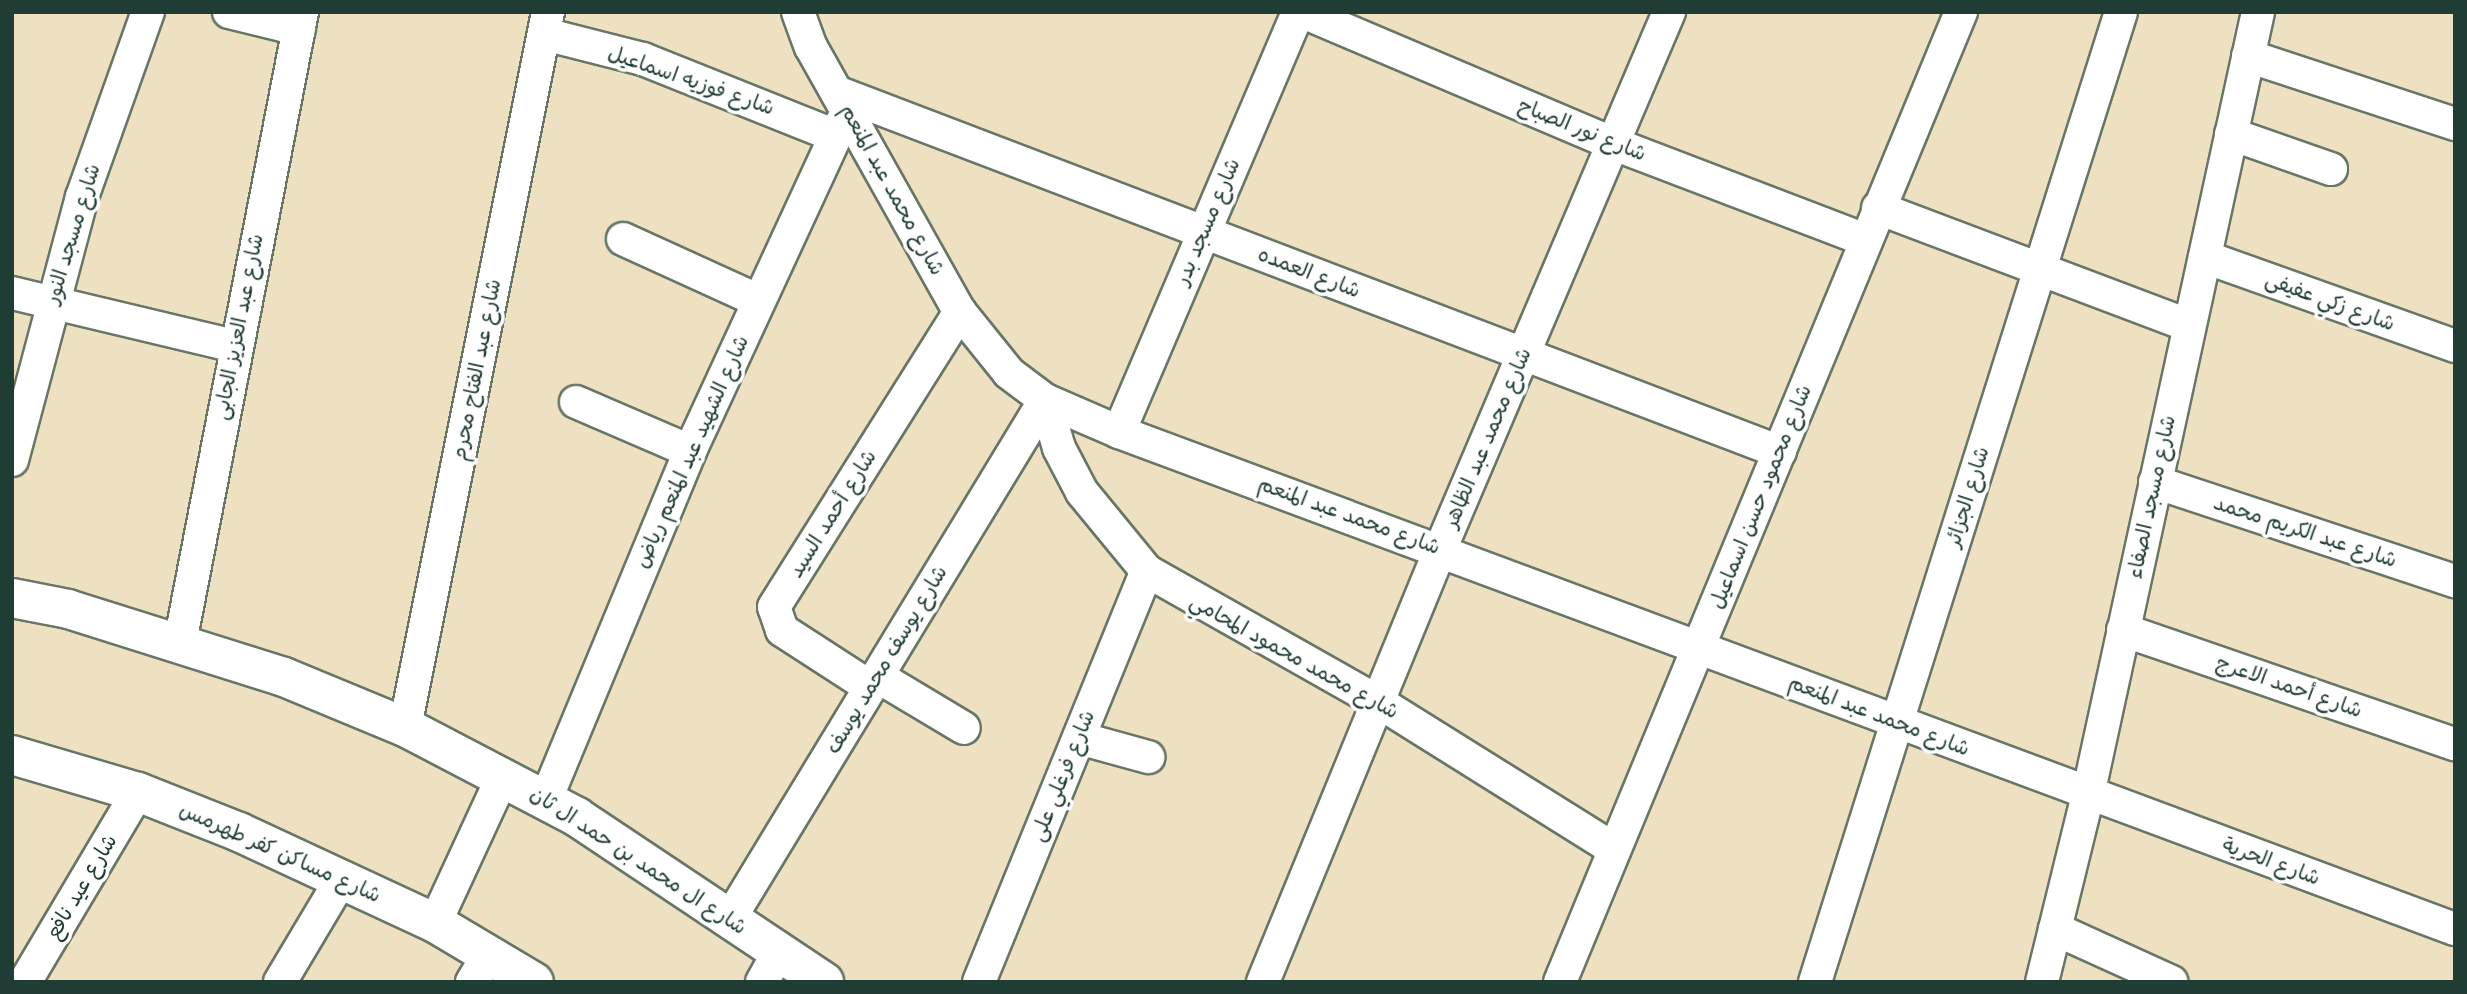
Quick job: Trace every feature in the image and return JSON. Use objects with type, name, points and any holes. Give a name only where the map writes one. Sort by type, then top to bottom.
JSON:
[{"type":"street","name":"شارع مسجد النور","points":[[12,460],[51,302],[82,197],[148,12]]},
{"type":"street","points":[[229,12],[301,21]]},
{"type":"street","name":"شارع محمد عبد المنعم","points":[[798,12],[841,113],[960,312],[1009,373],[1045,400],[1119,432],[2088,794]]},
{"type":"street","name":"شارع نور الصباح","points":[[1300,12],[1614,144],[1865,240]]},
{"type":"street","name":"شارع مسجد بدر","points":[[1119,432],[1300,12]]},
{"type":"street","name":"شارع محمد عبد الظاهر","points":[[1263,982],[1440,550],[1669,12]]},
{"type":"street","name":"شارع محمود حسن اسماعيل","points":[[1560,982],[1961,12]]},
{"type":"street","name":"شارع الجزائر","points":[[1815,982],[2121,12]]},
{"type":"street","name":"شارع مسجد الصفاء","points":[[2042,982],[2088,794],[2258,12]]},
{"type":"street","name":"شارع عبد العزيز الجابى","points":[[180,643],[235,346],[301,21]]},
{"type":"street","name":"شارع فوزيه اسماعيل","points":[[546,23],[643,59],[841,113]]},
{"type":"street","name":"شارع عبد الفتاح محرم","points":[[405,727],[546,23]]},
{"type":"street","points":[[2248,56],[2455,124]]},
{"type":"street","name":"شارع العمده","points":[[841,113],[1204,233],[1780,452]]},
{"type":"street","name":"شارع الشهيد عبد المنعم رياض","points":[[545,799],[690,451],[759,302],[841,113]]},
{"type":"street","points":[[2231,134],[2331,169]]},
{"type":"street","points":[[1878,208],[2188,325]]},
{"type":"street","points":[[623,239],[759,302]]},
{"type":"street","name":"شارع زكي عفيفى","points":[[2205,257],[2455,346]]},
{"type":"street","points":[[12,293],[235,346]]},
{"type":"street","name":"شارع أحمد السيد","points":[[874,682],[782,630],[774,607],[960,312]]},
{"type":"street","name":"شارع محمد محمود المحامي","points":[[1045,400],[1059,448],[1082,492],[1147,571],[1377,701],[1614,849]]},
{"type":"street","name":"شارع يوسف محمد يوسف","points":[[729,920],[1045,400]]},
{"type":"street","points":[[576,402],[690,451]]},
{"type":"street","name":"شارع عبد الكريم محمد","points":[[2155,482],[2455,581]]},
{"type":"street","name":"شارع فرغلي على","points":[[979,982],[1147,571]]},
{"type":"street","name":"شارع ال محمد بن حمد ال ثان","points":[[12,598],[180,643],[284,677],[405,727],[545,799],[729,920],[771,966],[824,982]]},
{"type":"street","name":"شارع أحمد الاعرج","points":[[2123,630],[2455,744]]},
{"type":"street","points":[[874,682],[964,728]]},
{"type":"street","points":[[1079,738],[1148,757]]},
{"type":"street","name":"شارع مساكن كفر طهرمس","points":[[12,755],[138,792],[342,878],[435,923],[481,968],[534,982]]},
{"type":"street","points":[[435,923],[503,776]]},
{"type":"street","name":"شارع عيد نافع","points":[[25,982],[138,792]]},
{"type":"street","name":"شارع الحرية","points":[[2088,794],[2455,929]]},
{"type":"street","points":[[280,982],[342,878]]},
{"type":"street","points":[[2055,929],[2172,982]]}]
